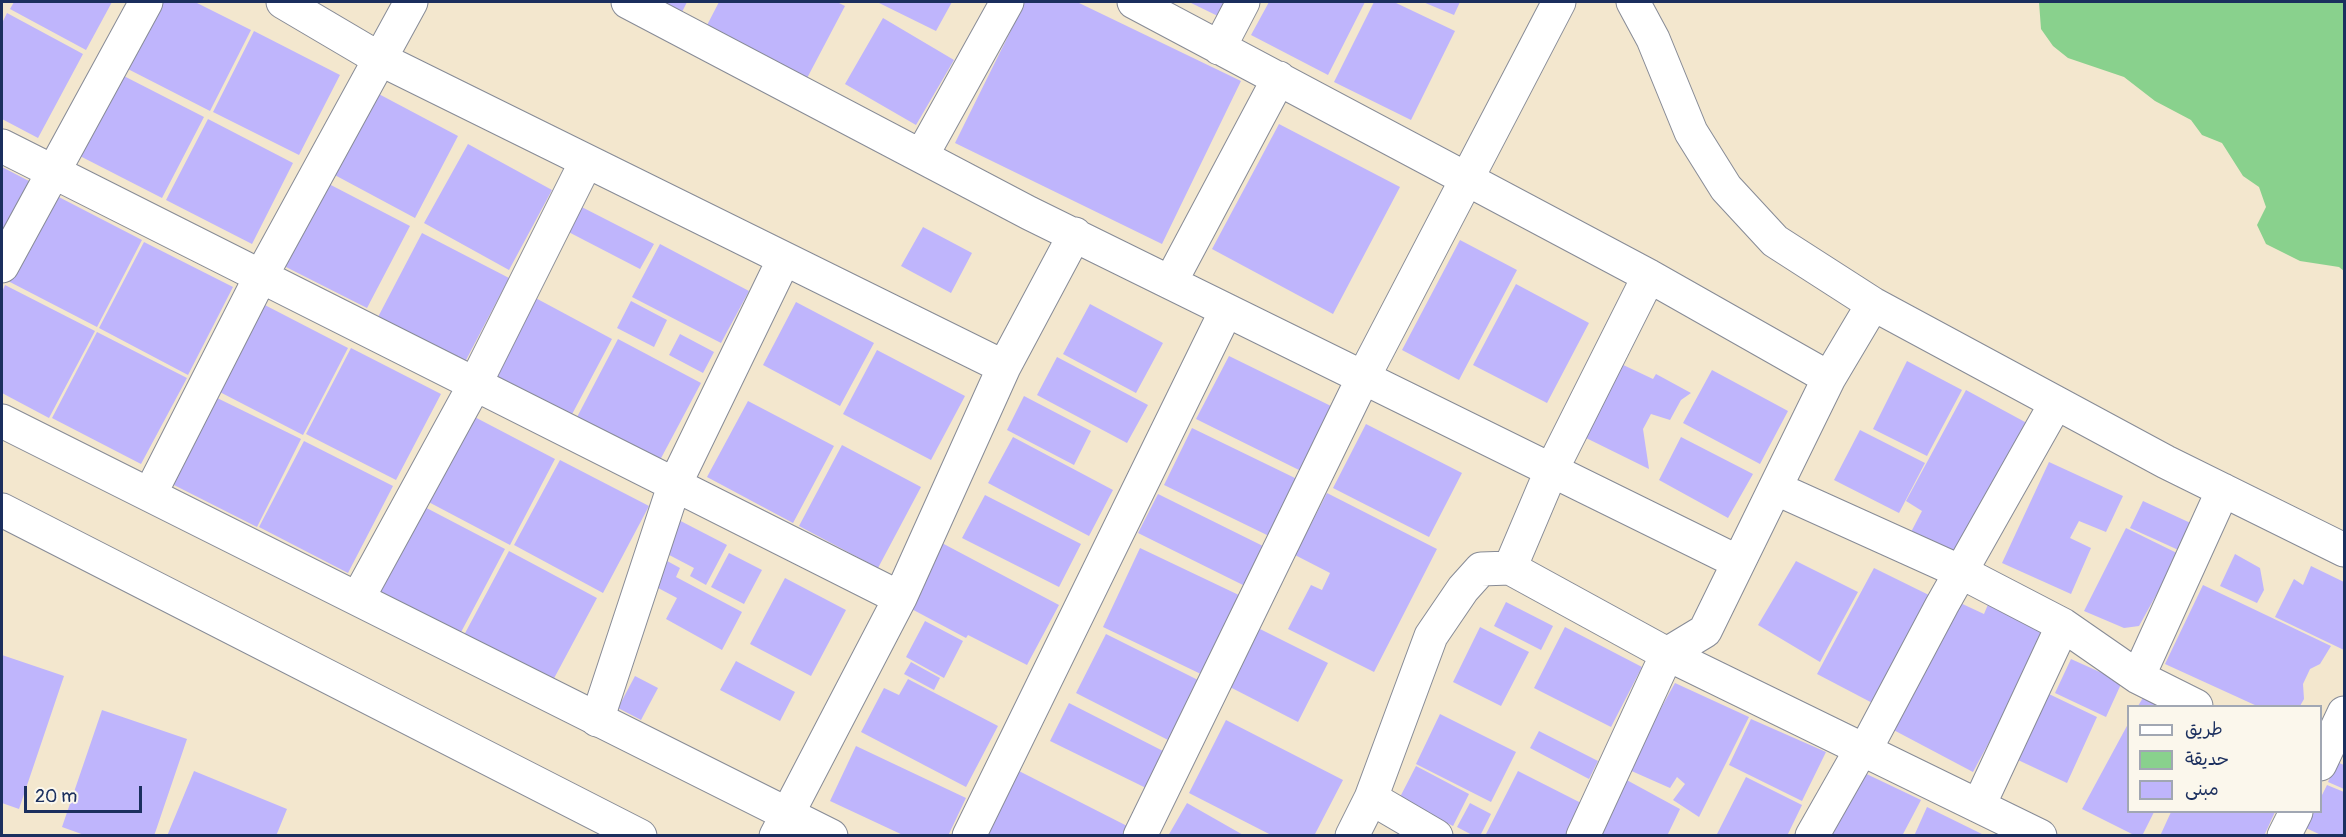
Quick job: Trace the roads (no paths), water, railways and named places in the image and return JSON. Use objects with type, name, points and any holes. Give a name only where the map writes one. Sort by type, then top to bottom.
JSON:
[{"type":"street","points":[[2,266],[146,2]]},
{"type":"street","points":[[283,2],[378,58],[1004,367]]},
{"type":"street","points":[[150,494],[260,278],[378,58],[411,2]]},
{"type":"street","points":[[628,2],[1029,213],[1738,562]]},
{"type":"street","points":[[922,155],[1007,2]]},
{"type":"street","points":[[1134,2],[1649,276],[1829,378]]},
{"type":"street","points":[[1219,48],[1244,2]]},
{"type":"street","points":[[1140,836],[1364,376],[1559,2]]},
{"type":"street","points":[[1633,2],[1653,39],[1691,132],[1726,188],[1775,241],[1873,304],[2056,403],[2344,550]]},
{"type":"street","points":[[1171,281],[1279,78]]},
{"type":"street","points":[[2,146],[260,278],[900,598]]},
{"type":"street","points":[[358,598],[476,384],[586,162]]},
{"type":"street","points":[[783,825],[900,598],[1004,367],[1075,234]]},
{"type":"street","points":[[597,720],[674,486],[784,259]]},
{"type":"street","points":[[1510,568],[1552,470],[1649,276]]},
{"type":"street","points":[[1583,836],[1667,654],[1705,631],[1829,378],[1873,304]]},
{"type":"street","points":[[969,836],[1226,311]]},
{"type":"street","points":[[1812,836],[1864,749],[2056,403]]},
{"type":"street","points":[[2,421],[597,720],[783,825],[831,836]]},
{"type":"street","points":[[1775,488],[1961,572],[2063,625],[2138,677],[2194,705]]},
{"type":"street","points":[[2138,677],[2223,490]]},
{"type":"street","points":[[2,510],[640,836]]},
{"type":"street","points":[[1352,836],[1371,798],[1431,636],[1463,589],[1481,569],[1510,568],[1667,654],[2040,836]]},
{"type":"street","points":[[1979,805],[2063,625]]},
{"type":"street","points":[[2322,760],[2344,713]]},
{"type":"street","points":[[1371,798],[1436,836]]},
{"type":"street","points":[[2284,836],[2296,813]]}]
